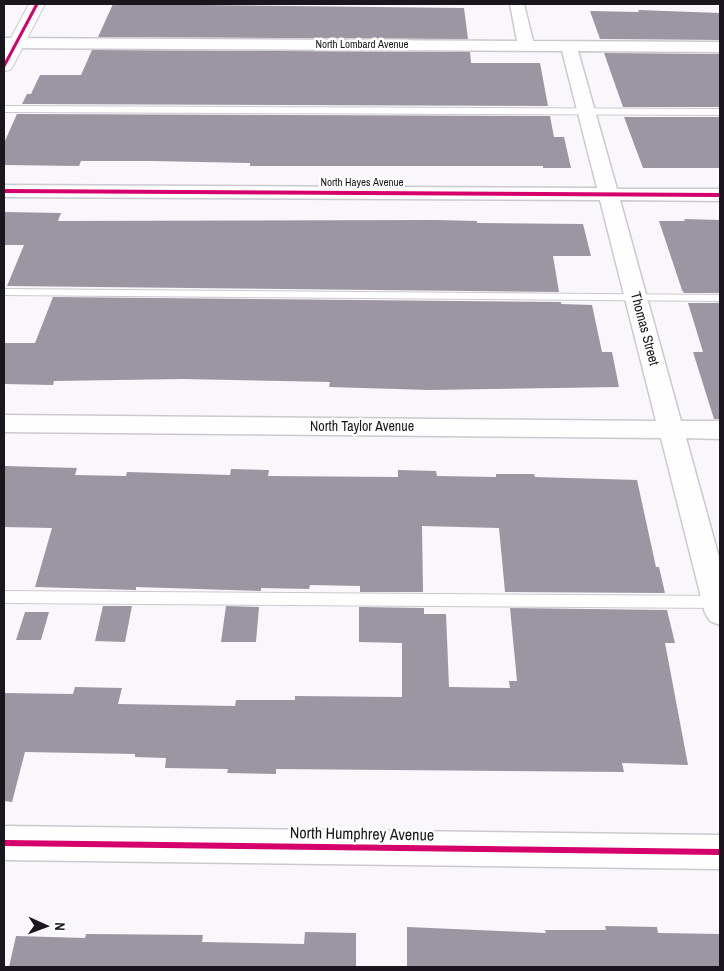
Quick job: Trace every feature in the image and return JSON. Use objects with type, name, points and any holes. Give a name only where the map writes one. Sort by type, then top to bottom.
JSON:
[{"type":"street","points":[[4,66],[10,43],[37,4]]},
{"type":"street","points":[[517,4],[526,46]]},
{"type":"street","name":"North Lombard Avenue","points":[[10,43],[720,47]]},
{"type":"street","name":"Thomas Street","points":[[569,46],[719,605]]},
{"type":"street","name":"North Hayes Avenue","points":[[4,191],[720,195]]},
{"type":"street","name":"North Taylor Avenue","points":[[4,424],[720,430]]},
{"type":"street","name":"North Humphrey Avenue","points":[[4,843],[720,852]]},
{"type":"lane","points":[[4,109],[720,112]]},
{"type":"lane","points":[[4,292],[720,298]]},
{"type":"lane","points":[[4,597],[719,605]]},
{"type":"building","points":[[113,4],[464,8],[468,39],[98,37]]},
{"type":"building","points":[[638,10],[720,13],[720,40],[600,39],[590,11],[639,12]]},
{"type":"building","points":[[92,50],[470,52],[471,63],[540,63],[548,106],[22,104],[27,94],[31,94],[40,75],[81,75]]},
{"type":"building","points":[[604,53],[720,54],[720,107],[623,107]]},
{"type":"building","points":[[17,114],[550,116],[554,137],[564,137],[571,168],[543,168],[543,166],[250,166],[250,163],[151,161],[81,161],[79,166],[4,165],[4,143]]},
{"type":"building","points":[[624,117],[720,117],[720,168],[643,168]]},
{"type":"building","points":[[4,212],[61,213],[58,221],[435,220],[477,221],[477,223],[583,224],[591,256],[553,256],[559,292],[7,286],[24,245],[4,245]]},
{"type":"building","points":[[684,219],[720,220],[720,293],[684,293],[682,290],[659,221],[685,221]]},
{"type":"building","points":[[53,297],[561,302],[561,304],[592,305],[602,352],[612,352],[619,387],[429,390],[329,387],[330,382],[183,379],[54,381],[53,385],[4,384],[4,343],[35,343]]},
{"type":"building","points":[[688,303],[720,303],[720,419],[714,419],[693,352],[703,352]]},
{"type":"building","points":[[4,466],[77,468],[75,475],[126,476],[127,472],[230,475],[231,469],[269,470],[268,476],[398,477],[398,470],[436,471],[437,476],[496,477],[496,474],[534,474],[535,477],[637,480],[656,567],[659,567],[665,593],[505,592],[499,528],[422,526],[423,592],[360,592],[360,586],[310,585],[309,589],[261,588],[261,591],[136,587],[136,590],[35,587],[52,528],[4,527]]},
{"type":"building","points":[[103,606],[132,606],[125,642],[95,641]]},
{"type":"building","points":[[226,606],[259,607],[256,642],[221,642]]},
{"type":"building","points":[[359,607],[424,608],[424,614],[446,614],[449,687],[510,688],[509,681],[517,681],[510,608],[667,610],[675,643],[665,643],[688,765],[622,763],[624,772],[276,769],[276,774],[227,773],[228,769],[165,768],[166,758],[135,757],[135,754],[25,752],[12,802],[4,801],[4,693],[73,694],[75,687],[122,688],[118,704],[235,706],[236,700],[295,700],[295,696],[402,697],[402,643],[359,642]]},
{"type":"building","points":[[25,612],[49,612],[41,640],[16,640]]},
{"type":"building","points":[[605,926],[657,927],[658,933],[720,934],[720,967],[407,967],[407,927],[546,933],[545,930],[606,930]]},
{"type":"building","points":[[305,932],[356,933],[356,967],[9,967],[16,936],[85,938],[86,934],[203,935],[202,942],[304,944]]},
{"type":"cycle path","points":[[4,66],[37,4]]},
{"type":"cycle path","points":[[4,191],[720,195]]},
{"type":"cycle path","points":[[4,843],[720,852]]}]
